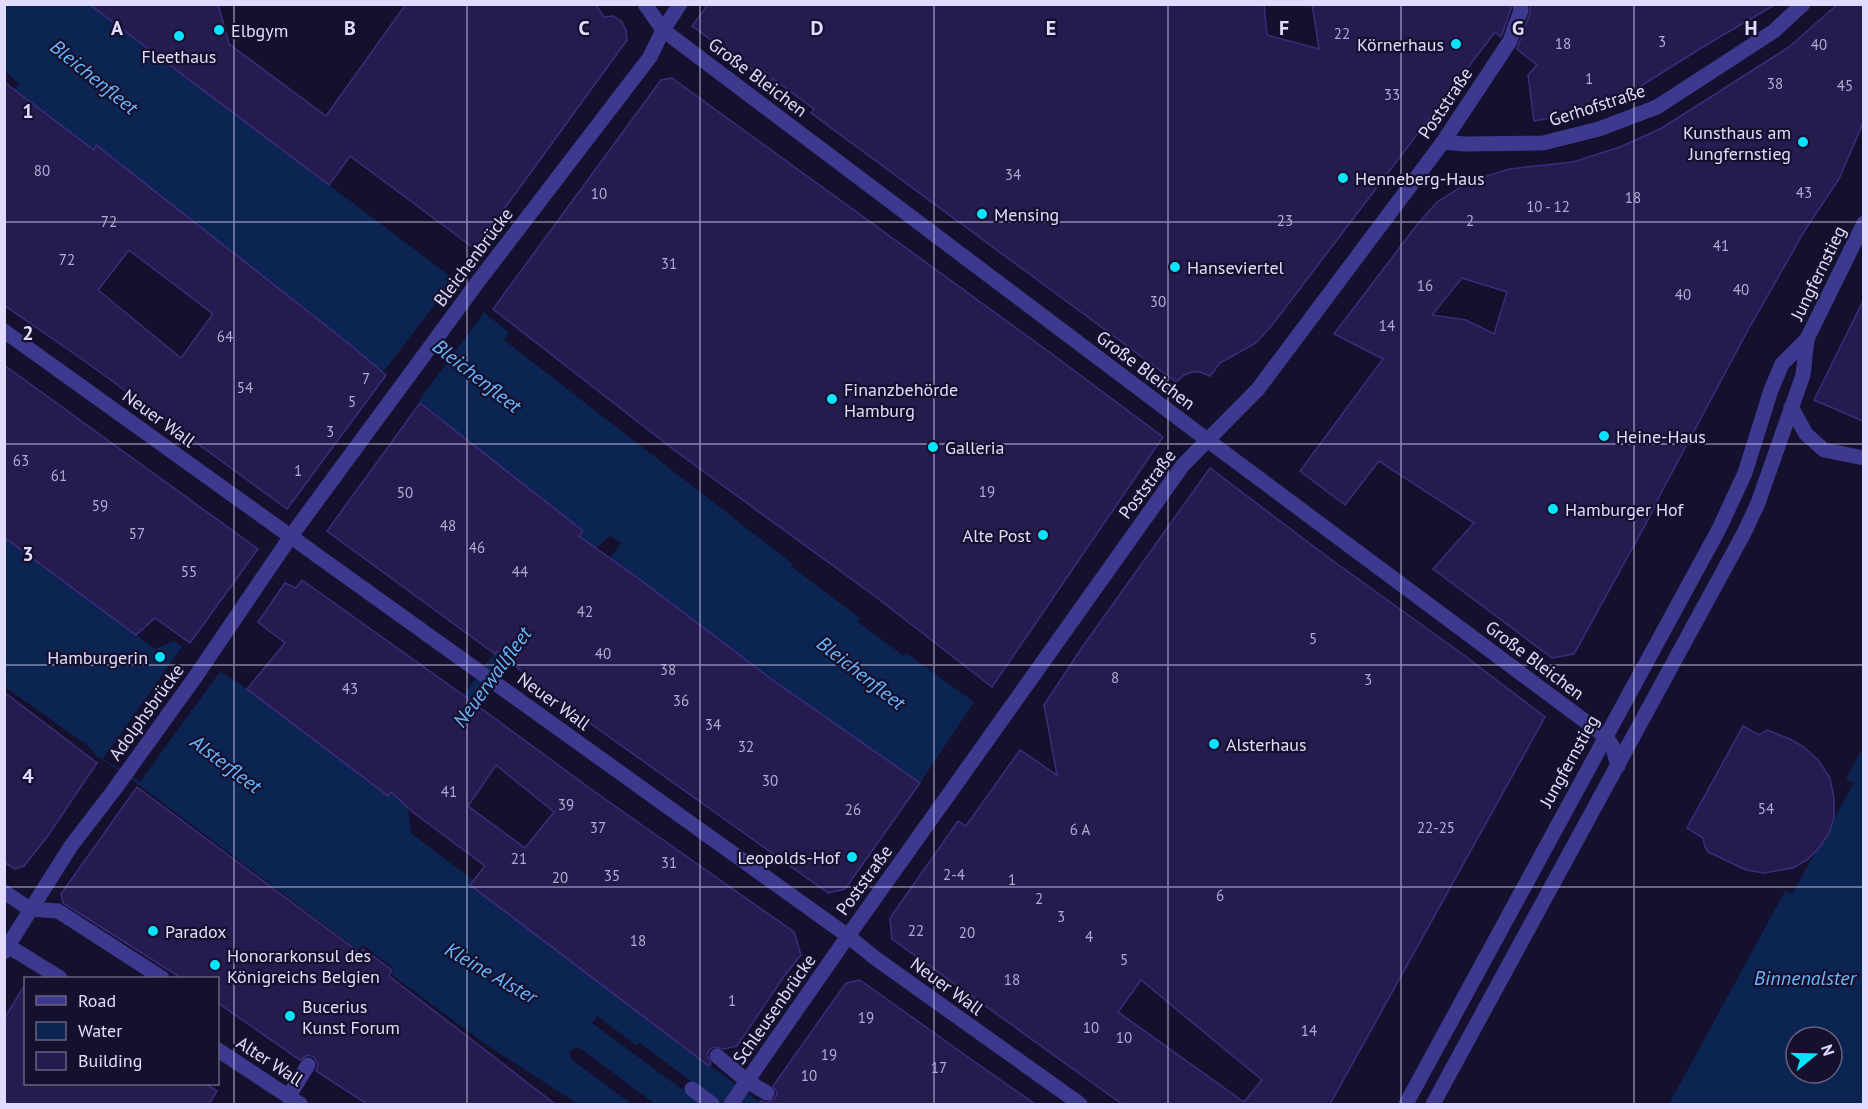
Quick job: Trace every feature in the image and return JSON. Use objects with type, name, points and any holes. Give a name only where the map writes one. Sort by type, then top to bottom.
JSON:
[{"type":"street","name":"Große Bleichen","points":[[645,4],[663,30],[1208,441],[1605,736],[1612,745],[1618,766]]},
{"type":"street","name":"Bleichenbrücke","points":[[291,536],[471,292],[650,57],[663,30],[680,4]]},
{"type":"street","name":"Poststraße","points":[[848,936],[1183,465],[1258,390],[1443,142],[1510,40],[1521,10],[1520,4]]},
{"type":"street","name":"Gerhofstraße","points":[[1443,142],[1543,143],[1599,129],[1657,107],[1774,31],[1803,4]]},
{"type":"street","name":"Jungfernstieg","points":[[1406,1104],[1733,500],[1782,364],[1807,339],[1863,223]]},
{"type":"street","name":"Neuer Wall","points":[[4,331],[1080,1104]]},
{"type":"street","name":"Jungfernstieg","points":[[1433,1104],[1744,533],[1758,503],[1803,375],[1807,339]]},
{"type":"street","points":[[1791,406],[1806,434],[1824,450],[1863,458]]},
{"type":"street","name":"Adolphsbrücke","points":[[6,949],[71,846],[196,676],[291,536]]},
{"type":"street","points":[[4,892],[30,909],[58,911],[160,977]]},
{"type":"street","name":"Schleusenbrücke","points":[[731,1104],[848,936]]},
{"type":"street","points":[[6,949],[58,977]]},
{"type":"street","name":"Alter Wall","points":[[219,1051],[294,1101]]},
{"type":"street","points":[[717,1056],[744,1086],[767,1093]]},
{"type":"street","points":[[294,1101],[308,1065]]},
{"type":"street","points":[[692,1089],[712,1104]]},
{"type":"water","points":[[5,5],[90,5],[454,279],[487,315],[509,332],[504,340],[793,564],[792,567],[860,618],[858,622],[904,656],[906,653],[974,702],[920,783],[771,679],[610,558],[621,543],[610,536],[595,549],[478,706],[408,807],[411,833],[693,1048],[692,1052],[762,1104],[721,1104],[640,1043],[636,1045],[597,1016],[592,1023],[702,1104],[655,1104],[576,1047],[569,1052],[572,1060],[632,1104],[578,1104],[488,1046],[392,975],[394,969],[363,945],[358,950],[97,756],[87,745],[5,687],[4,537],[155,649],[174,641],[247,689],[406,772],[583,531],[97,146],[94,150],[14,90],[19,84],[5,71]]},
{"type":"water","name":"Binnenalster","points":[[1863,747],[1863,1104],[1669,1104],[1785,891],[1792,894],[1854,783],[1846,779]]},
{"type":"pier","points":[[454,279],[468,290],[486,310],[418,402],[381,375]]},
{"type":"pier","points":[[184,644],[222,669],[140,782],[103,759]]},
{"type":"building","points":[[89,4],[218,4],[229,44],[326,116],[406,4],[595,4],[604,17],[613,16],[622,22],[627,40],[475,249],[350,156],[329,185]]},
{"type":"building","points":[[708,4],[1264,4],[1267,35],[1319,49],[1312,4],[1510,4],[1511,9],[1501,37],[1495,32],[1273,324],[1256,343],[1220,363],[1210,376],[1192,372],[1176,382],[811,113],[814,109],[773,79],[770,83],[692,26]]},
{"type":"building","points":[[1530,4],[1776,4],[1622,98],[1581,113],[1534,121],[1528,75],[1537,65],[1517,49],[1530,13]]},
{"type":"building","points":[[1838,4],[1863,4],[1863,123],[1839,179],[1805,230],[1747,332],[1574,654],[1552,658],[1433,569],[1474,523],[1379,461],[1345,505],[1300,471],[1383,359],[1334,334],[1437,202],[1469,182],[1509,169],[1573,162],[1620,147],[1662,128],[1789,47]],"holes":[[[1462,278],[1507,292],[1494,334],[1466,320],[1432,315]]]},
{"type":"building","points":[[672,78],[1163,437],[992,687],[876,597],[674,450],[493,309],[661,80]]},
{"type":"building","points":[[4,82],[94,150],[96,145],[386,375],[287,509],[4,305]],"holes":[[[129,250],[213,314],[181,358],[98,290]]]},
{"type":"building","points":[[1863,301],[1863,421],[1814,400]]},
{"type":"building","points":[[4,365],[258,549],[190,643],[155,618],[136,635],[4,537]]},
{"type":"building","points":[[420,403],[583,531],[579,536],[771,679],[920,783],[845,889],[828,893],[556,699],[497,651],[495,654],[327,531]]},
{"type":"building","points":[[1210,468],[1545,717],[1330,1104],[1122,1104],[892,939],[890,918],[958,821],[966,826],[1020,750],[1057,775],[1044,705],[1081,649]],"holes":[[[1141,980],[1262,1080],[1244,1102],[1118,1012]]]},
{"type":"building","points":[[302,580],[595,792],[794,932],[801,955],[737,1046],[710,1049],[707,1055],[711,1064],[709,1066],[470,885],[485,866],[414,813],[391,792],[388,796],[247,689],[285,643],[258,622],[285,583],[296,588]],"holes":[[[496,765],[554,812],[525,848],[468,806]]]},
{"type":"building","points":[[4,692],[97,763],[47,837],[24,866],[15,869],[4,862]]},
{"type":"building","points":[[1743,726],[1759,735],[1767,730],[1804,747],[1818,760],[1830,778],[1834,799],[1834,817],[1829,833],[1807,860],[1793,868],[1764,873],[1746,870],[1708,852],[1703,838],[1687,828]]},
{"type":"building","points":[[137,787],[360,953],[363,949],[392,970],[389,976],[555,1104],[367,1104],[316,1071],[318,1065],[314,1057],[308,1055],[300,1060],[219,1004],[219,977],[179,977],[63,903],[61,894]]},
{"type":"building","points":[[860,980],[1035,1104],[759,1104],[761,1101],[767,1103],[775,1098],[777,1093],[773,1086],[846,983]]},
{"type":"building","points":[[24,986],[24,1085],[207,1085],[217,1091],[209,1104],[4,1104],[4,1019]]},
{"type":"place","name":"Elbgym","points":[[219,30]]},
{"type":"place","name":"Fleethaus","points":[[179,36]]},
{"type":"place","name":"Körnerhaus","points":[[1456,44]]},
{"type":"place","name":"Kunsthaus am Jungfernstieg","points":[[1803,142]]},
{"type":"place","name":"Henneberg-Haus","points":[[1343,178]]},
{"type":"place","name":"Mensing","points":[[982,214]]},
{"type":"place","name":"Hanseviertel","points":[[1175,267]]},
{"type":"place","name":"Finanzbehörde Hamburg","points":[[832,399]]},
{"type":"place","name":"Heine-Haus","points":[[1604,436]]},
{"type":"place","name":"Galleria","points":[[933,447]]},
{"type":"place","name":"Hamburger Hof","points":[[1553,509]]},
{"type":"place","name":"Alte Post","points":[[1043,535]]},
{"type":"place","name":"Hamburgerin","points":[[160,657]]},
{"type":"place","name":"Alsterhaus","points":[[1214,744]]},
{"type":"place","name":"Leopolds-Hof","points":[[852,857]]},
{"type":"place","name":"Paradox","points":[[153,931]]},
{"type":"place","name":"Honorarkonsul des Königreichs Belgien","points":[[215,965]]},
{"type":"place","name":"Bucerius Kunst Forum","points":[[290,1016]]},
{"type":"water label","name":"Bleichenfleet","points":[[94,77]]},
{"type":"water label","name":"Bleichenfleet","points":[[477,376]]},
{"type":"water label","name":"Bleichenfleet","points":[[861,673]]},
{"type":"water label","name":"Neuerwallfleet","points":[[492,677]]},
{"type":"water label","name":"Alsterfleet","points":[[226,764]]},
{"type":"water label","name":"Kleine Alster","points":[[491,973]]}]
